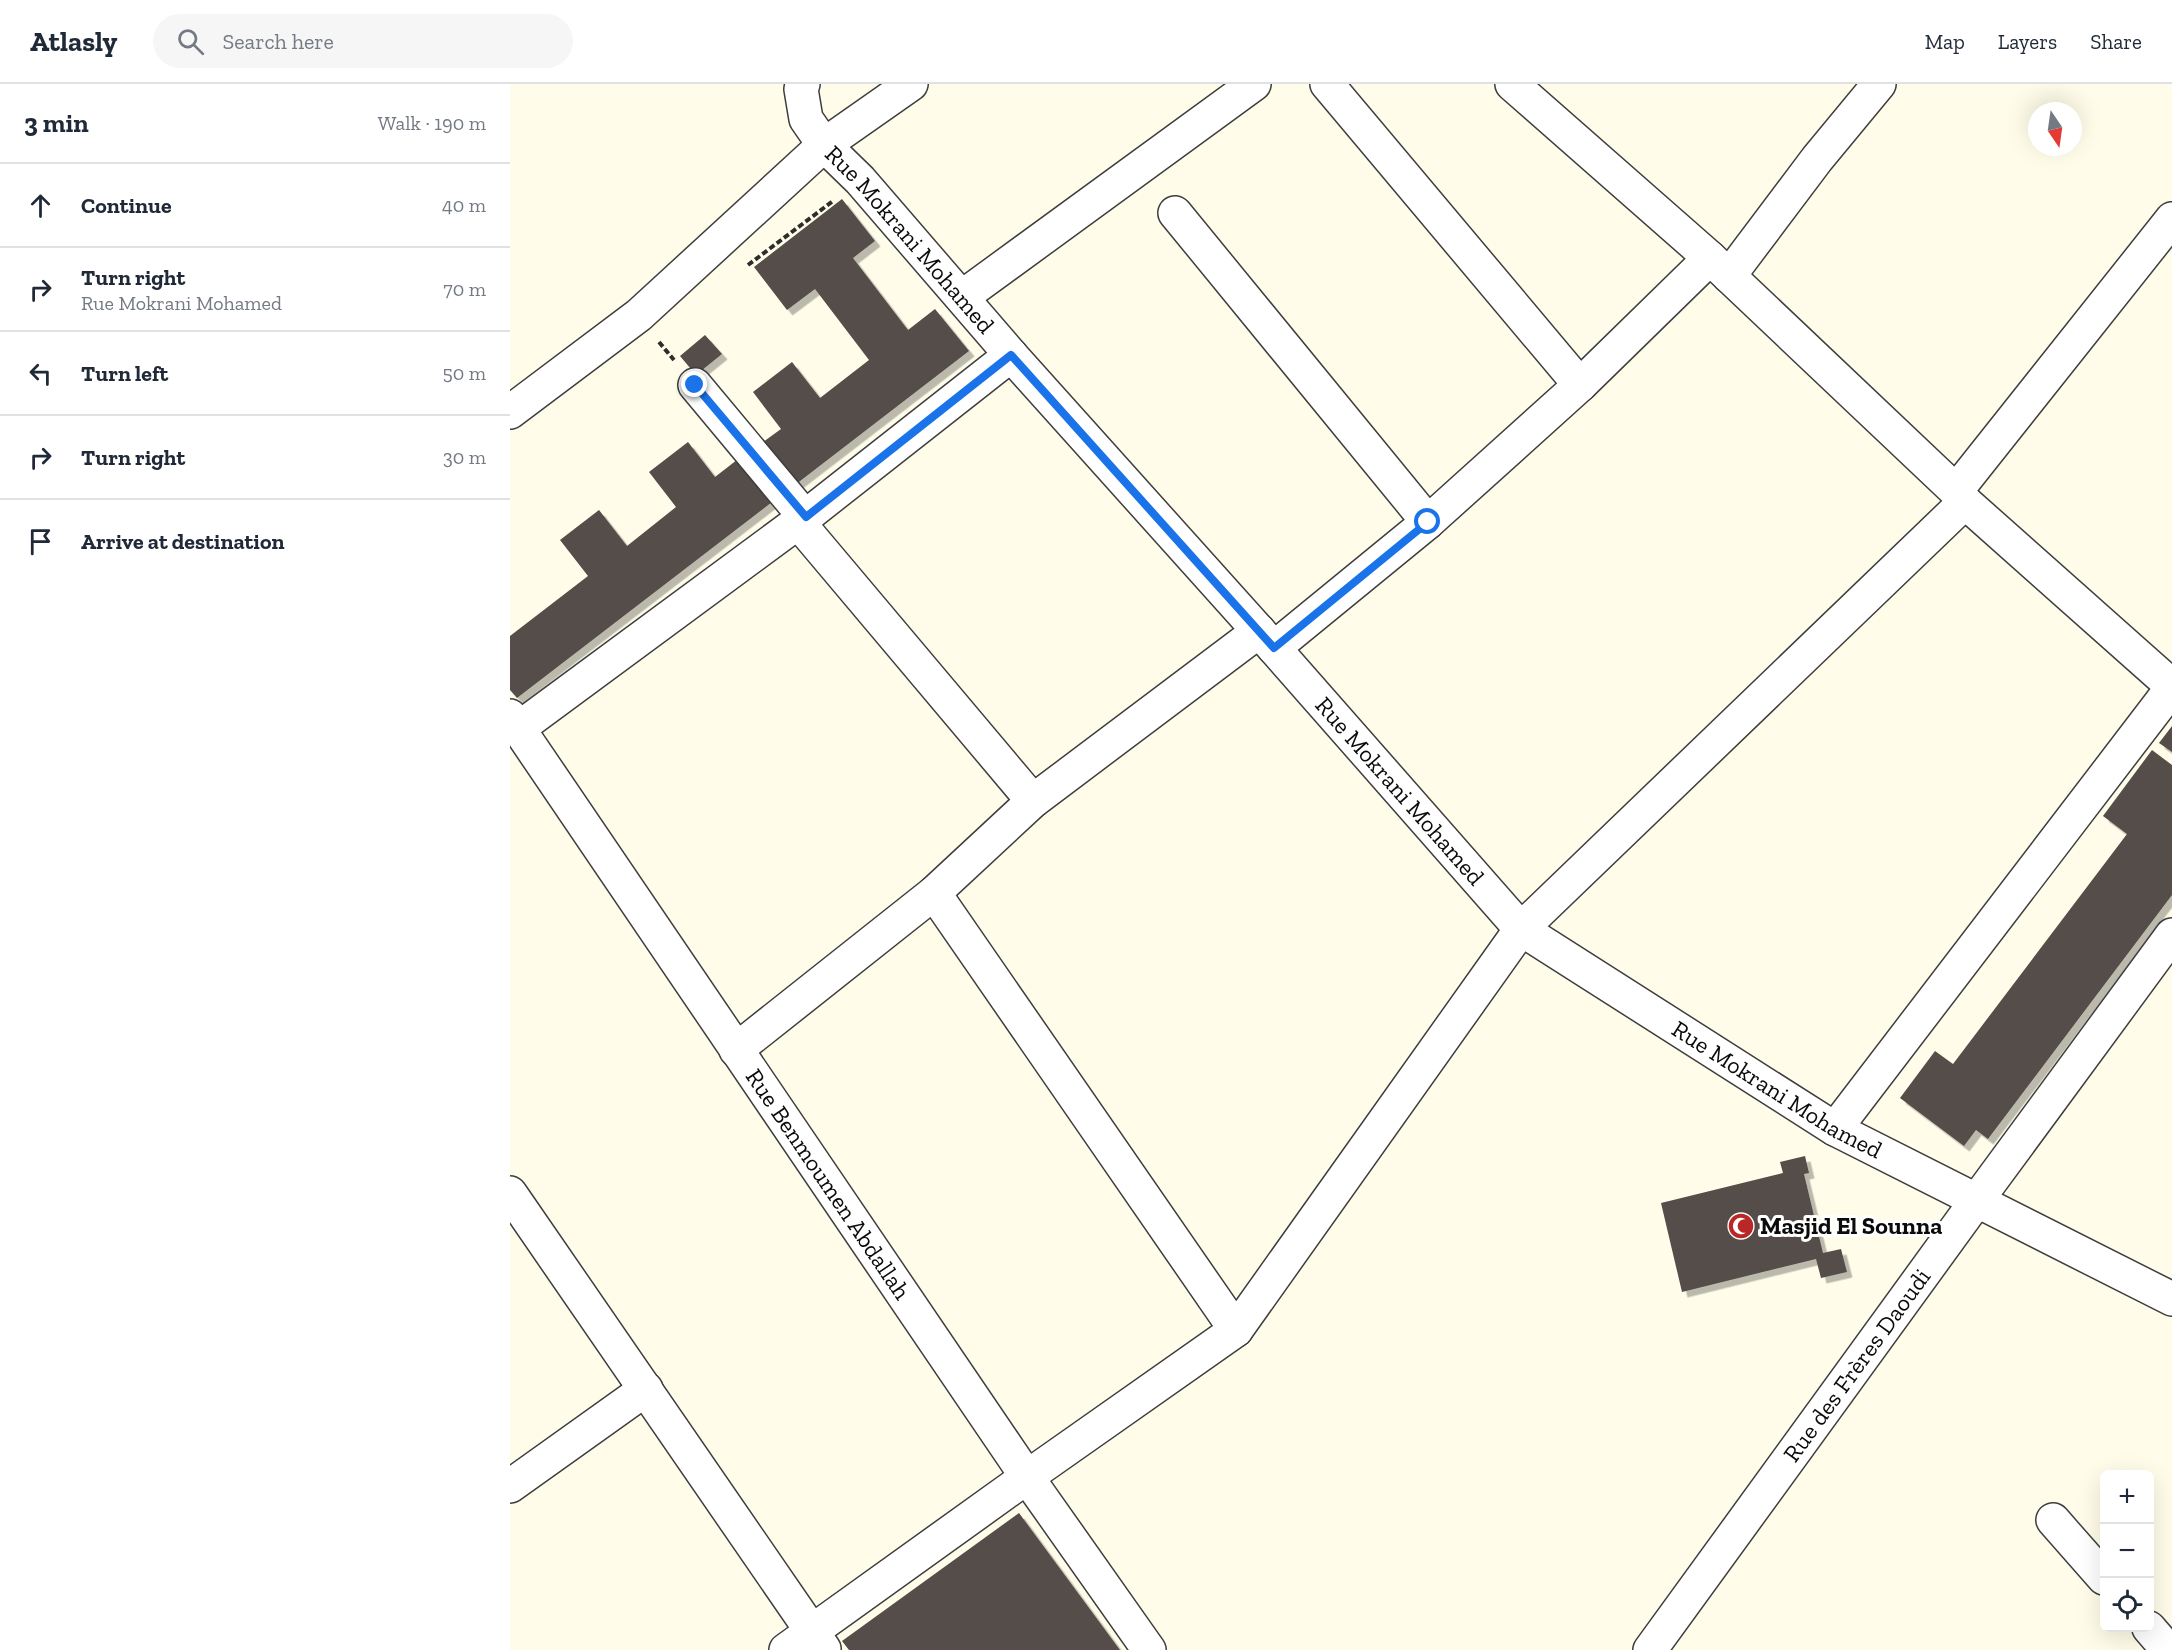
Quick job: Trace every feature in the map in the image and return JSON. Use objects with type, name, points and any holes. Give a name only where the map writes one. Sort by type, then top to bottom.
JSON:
[{"type":"street","name":"Rue Mokrani Mohamed","points":[[803,84],[801,89],[806,120],[824,145],[860,180],[1011,355],[1267,640],[1521,929],[1835,1129],[2172,1299]]},
{"type":"street","points":[[510,412],[639,315],[824,145],[911,84]]},
{"type":"street","points":[[962,297],[1254,84]]},
{"type":"street","points":[[1327,84],[1580,385]]},
{"type":"street","points":[[1512,84],[1719,267],[1960,496],[2172,687],[1835,1129]]},
{"type":"street","points":[[736,1050],[934,893],[1033,801],[1267,640],[1428,522],[1580,385],[1719,267],[1817,159],[1879,84]]},
{"type":"street","points":[[1175,213],[1428,522]]},
{"type":"street","points":[[510,1194],[645,1389],[808,1644],[1027,1477],[1236,1330],[1521,929],[1960,496],[2172,219]]},
{"type":"street","points":[[514,722],[802,520],[1011,355]]},
{"type":"street","points":[[701,397],[735,435],[1033,801]]},
{"type":"street","name":"Rue Benmoumen Abdallah","points":[[514,722],[1027,1477],[1149,1650]]},
{"type":"street","points":[[934,893],[1236,1330]]},
{"type":"street","name":"Rue des Frères Daoudi","points":[[1650,1650],[2172,935]]},
{"type":"street","points":[[510,1486],[645,1389]]},
{"type":"street","points":[[2053,1520],[2100,1573]]},
{"type":"street","points":[[2152,1632],[2168,1650]]},
{"type":"path","points":[[742,270],[860,180]]},
{"type":"path","points":[[654,335],[701,397]]},
{"type":"building","points":[[842,199],[875,241],[853,258],[908,330],[935,309],[969,351],[791,488],[759,445],[781,429],[753,392],[792,362],[820,398],[869,360],[815,289],[787,310],[754,267]]},
{"type":"building","points":[[705,335],[722,354],[696,375],[680,356]]},
{"type":"building","points":[[688,442],[715,477],[742,456],[776,499],[517,698],[510,690],[510,636],[588,576],[560,540],[599,510],[627,546],[676,507],[649,472]]},
{"type":"building","points":[[2172,726],[2172,752],[2159,743]]},
{"type":"building","points":[[2152,750],[2172,765],[2172,895],[1988,1139],[1976,1130],[1964,1146],[1900,1098],[1935,1051],[1953,1064],[2127,834],[2103,816]]},
{"type":"building","name":"Masjid El Sounna","points":[[1805,1156],[1809,1173],[1804,1174],[1823,1253],[1841,1249],[1847,1272],[1821,1278],[1816,1259],[1682,1292],[1661,1203],[1783,1173],[1780,1162]]},
{"type":"building","points":[[1019,1513],[1120,1650],[849,1650],[842,1641]]},
{"type":"place","name":"Masjid El Sounna","points":[[1741,1226]]},
{"type":"route","points":[[695,385],[780,489],[806,517],[1011,355],[1274,648],[1428,522]]}]
